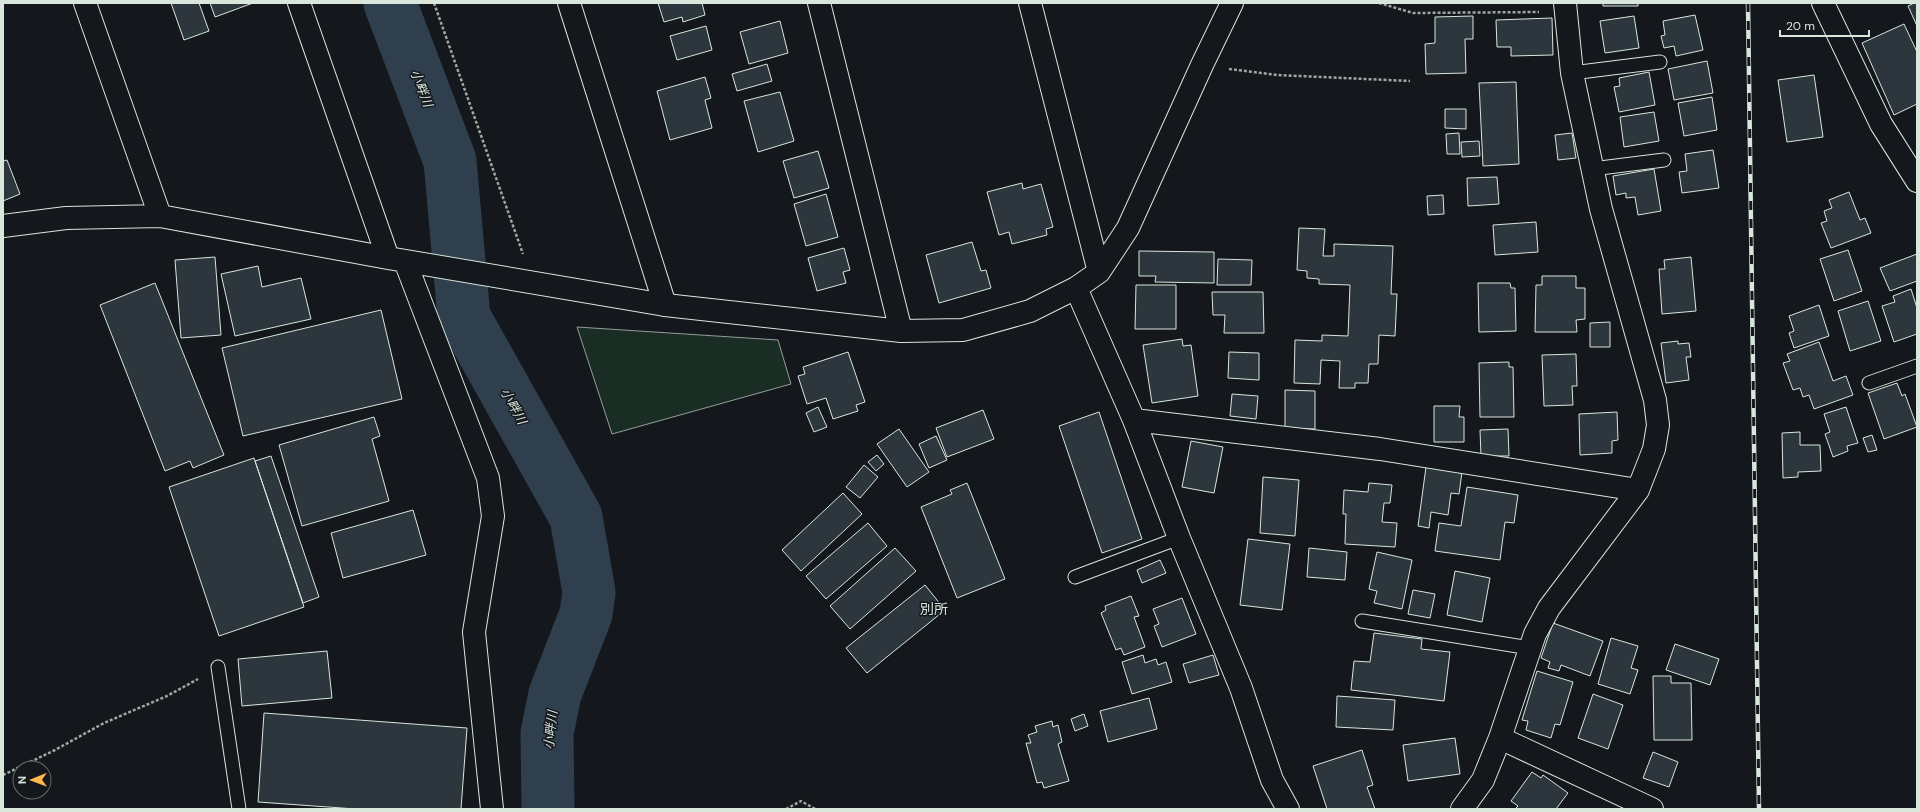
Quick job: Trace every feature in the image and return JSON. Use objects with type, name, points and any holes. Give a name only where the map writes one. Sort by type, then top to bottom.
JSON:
[{"type":"street","points":[[85,3],[160,216]]},
{"type":"street","points":[[299,3],[488,478],[493,516],[474,632],[492,809]]},
{"type":"street","points":[[569,3],[665,305]]},
{"type":"street","points":[[819,3],[901,331]]},
{"type":"street","points":[[1030,3],[1100,272]]},
{"type":"street","points":[[3,226],[66,218],[160,216],[402,260],[665,305],[901,331],[963,330],[1030,311],[1076,288],[1100,272],[1128,228],[1202,65],[1232,3]]},
{"type":"street","points":[[1830,4],[1881,124],[1917,181]]},
{"type":"street","points":[[1462,809],[1483,780],[1500,738],[1535,634],[1549,608],[1638,490],[1654,449],[1658,425],[1656,406],[1601,209],[1592,169],[1572,73],[1565,7]]},
{"type":"street","points":[[1076,288],[1134,420],[1179,538],[1241,688],[1272,780],[1288,809]]},
{"type":"street","points":[[1134,420],[1380,449],[1638,490]]},
{"type":"street","points":[[1500,738],[1652,809]]},
{"type":"lane","points":[[1572,73],[1660,62]]},
{"type":"lane","points":[[1592,169],[1664,160]]},
{"type":"lane","points":[[1869,383],[1917,366]]},
{"type":"lane","points":[[1075,577],[1179,538]]},
{"type":"lane","points":[[1362,621],[1530,648]]},
{"type":"lane","points":[[218,667],[239,809]]},
{"type":"path","points":[[434,3],[528,282]]},
{"type":"path","points":[[1379,3],[1413,13],[1565,7]]},
{"type":"path","points":[[1202,65],[1277,75],[1410,81]]},
{"type":"path","points":[[3,775],[55,750],[104,723],[167,696],[218,667]]},
{"type":"path","points":[[786,809],[801,801],[815,809]]},
{"type":"green space","points":[[577,327],[778,340],[791,384],[612,434]]},
{"type":"building","points":[[171,3],[199,3],[209,31],[184,40]]},
{"type":"building","points":[[210,3],[253,3],[215,17]]},
{"type":"building","points":[[658,3],[702,3],[705,15],[683,22],[682,17],[664,22]]},
{"type":"building","points":[[1603,3],[1638,3],[1638,6],[1603,6]]},
{"type":"building","points":[[1917,3],[1917,26],[1908,6]]},
{"type":"building","points":[[1695,15],[1703,50],[1676,56],[1674,46],[1664,48],[1661,36],[1665,35],[1663,21]]},
{"type":"building","points":[[1473,16],[1473,39],[1465,39],[1466,73],[1426,74],[1425,44],[1435,43],[1435,17]]},
{"type":"building","points":[[1634,16],[1639,48],[1605,53],[1600,21]]},
{"type":"building","points":[[1552,18],[1553,55],[1511,56],[1511,47],[1497,47],[1496,20]]},
{"type":"building","points":[[780,21],[788,53],[749,64],[740,32]]},
{"type":"building","points":[[1904,24],[1917,52],[1917,104],[1894,115],[1862,43]]},
{"type":"building","points":[[706,26],[712,50],[677,60],[670,36]]},
{"type":"building","points":[[1707,61],[1713,93],[1674,100],[1668,69]]},
{"type":"building","points":[[767,64],[772,81],[737,91],[732,74]]},
{"type":"building","points":[[1649,72],[1655,105],[1619,112],[1614,87],[1620,86],[1619,78]]},
{"type":"building","points":[[1814,75],[1823,137],[1787,142],[1778,80]]},
{"type":"building","points":[[705,77],[711,98],[705,100],[712,128],[670,140],[657,91]]},
{"type":"building","points":[[1516,82],[1519,164],[1483,166],[1479,83]]},
{"type":"building","points":[[780,92],[794,141],[758,152],[744,101]]},
{"type":"building","points":[[1712,97],[1717,130],[1684,136],[1678,103]]},
{"type":"building","points":[[1445,109],[1466,109],[1466,129],[1445,128]]},
{"type":"building","points":[[1654,112],[1659,141],[1624,147],[1620,117]]},
{"type":"building","points":[[1459,133],[1460,154],[1447,154],[1446,134]]},
{"type":"building","points":[[1572,133],[1576,158],[1558,160],[1555,135]]},
{"type":"building","points":[[1479,141],[1480,156],[1462,157],[1461,142]]},
{"type":"building","points":[[1713,150],[1719,188],[1682,193],[1679,172],[1687,171],[1685,154]]},
{"type":"building","points":[[818,151],[829,188],[794,198],[783,161]]},
{"type":"building","points":[[7,160],[20,194],[3,201],[3,161]]},
{"type":"building","points":[[1654,169],[1661,211],[1638,215],[1635,197],[1626,198],[1626,193],[1616,195],[1613,176]]},
{"type":"building","points":[[1497,177],[1499,204],[1468,206],[1467,178]]},
{"type":"building","points":[[1022,183],[1023,189],[1041,184],[1053,227],[1046,229],[1047,235],[1012,244],[1009,232],[999,235],[987,192]]},
{"type":"building","points":[[1849,192],[1860,220],[1865,218],[1871,233],[1831,248],[1821,223],[1827,221],[1824,211],[1832,208],[1829,200]]},
{"type":"building","points":[[826,194],[838,237],[806,246],[794,204]]},
{"type":"building","points":[[1443,195],[1444,214],[1428,215],[1427,196]]},
{"type":"building","points":[[1536,222],[1538,252],[1495,255],[1493,225]]},
{"type":"building","points":[[1299,228],[1325,229],[1323,256],[1334,256],[1334,244],[1393,246],[1391,294],[1397,294],[1395,336],[1379,335],[1378,364],[1369,364],[1368,383],[1355,383],[1355,388],[1339,388],[1340,361],[1321,360],[1320,384],[1294,383],[1295,340],[1322,341],[1322,335],[1348,336],[1350,285],[1319,284],[1319,279],[1307,278],[1307,271],[1297,270]]},
{"type":"building","points":[[972,242],[981,271],[986,270],[991,288],[939,303],[926,255]]},
{"type":"building","points":[[844,248],[850,270],[843,272],[846,283],[817,291],[808,258]]},
{"type":"building","points":[[1848,250],[1862,291],[1834,301],[1820,259]]},
{"type":"building","points":[[1139,251],[1214,252],[1214,283],[1155,282],[1156,276],[1139,276]]},
{"type":"building","points":[[1917,254],[1917,281],[1890,291],[1880,268]]},
{"type":"building","points":[[215,257],[221,335],[181,338],[175,260]]},
{"type":"building","points":[[1691,257],[1696,311],[1662,314],[1659,269],[1665,269],[1664,260]]},
{"type":"building","points":[[1218,259],[1252,260],[1251,285],[1217,285]]},
{"type":"building","points":[[258,266],[262,287],[301,278],[311,319],[235,336],[221,274]]},
{"type":"building","points":[[1542,276],[1576,276],[1576,288],[1585,288],[1585,319],[1576,320],[1577,332],[1535,332],[1536,285],[1542,285]]},
{"type":"building","points":[[155,283],[224,455],[193,468],[190,461],[165,471],[100,305]]},
{"type":"building","points":[[1478,283],[1510,283],[1511,288],[1515,288],[1516,331],[1479,332]]},
{"type":"building","points":[[1136,285],[1176,285],[1176,329],[1135,329]]},
{"type":"building","points":[[1911,289],[1917,308],[1917,334],[1894,342],[1882,306],[1895,302],[1893,296]]},
{"type":"building","points":[[1212,292],[1263,292],[1264,333],[1224,333],[1225,315],[1213,315]]},
{"type":"building","points":[[1868,301],[1881,341],[1850,351],[1838,311]]},
{"type":"building","points":[[1819,305],[1829,336],[1794,348],[1789,333],[1794,331],[1789,316]]},
{"type":"building","points":[[381,310],[402,399],[243,436],[222,348]]},
{"type":"building","points":[[1610,322],[1610,347],[1590,347],[1590,323]]},
{"type":"building","points":[[1182,339],[1183,346],[1191,345],[1198,396],[1152,403],[1143,345]]},
{"type":"building","points":[[1678,341],[1678,344],[1689,343],[1691,357],[1686,357],[1689,380],[1666,383],[1661,343]]},
{"type":"building","points":[[1819,342],[1833,381],[1846,376],[1853,395],[1814,409],[1809,395],[1803,397],[1800,388],[1793,390],[1783,363],[1790,361],[1787,354]]},
{"type":"building","points":[[848,352],[865,402],[856,405],[858,411],[833,419],[826,398],[807,404],[798,376],[805,374],[803,367]]},
{"type":"building","points":[[1229,352],[1259,353],[1259,380],[1228,378]]},
{"type":"building","points":[[1576,354],[1577,386],[1572,386],[1573,405],[1544,406],[1542,355]]},
{"type":"building","points":[[1509,362],[1509,367],[1513,367],[1514,417],[1480,417],[1479,363]]},
{"type":"building","points":[[1897,383],[1902,396],[1905,394],[1917,427],[1884,439],[1868,393]]},
{"type":"building","points":[[1285,390],[1315,391],[1315,429],[1285,428]]},
{"type":"building","points":[[1232,394],[1258,396],[1256,419],[1230,416]]},
{"type":"building","points":[[1434,406],[1460,406],[1459,417],[1464,417],[1464,442],[1434,442]]},
{"type":"building","points":[[818,407],[827,427],[814,432],[806,413]]},
{"type":"building","points":[[1846,407],[1858,443],[1847,446],[1848,451],[1833,457],[1825,434],[1830,432],[1824,414]]},
{"type":"building","points":[[983,410],[994,439],[947,457],[936,428]]},
{"type":"building","points":[[1099,412],[1142,539],[1102,553],[1059,426]]},
{"type":"building","points":[[1617,412],[1618,440],[1612,441],[1612,453],[1580,455],[1579,414]]},
{"type":"building","points":[[374,417],[380,436],[372,439],[389,501],[302,526],[279,445]]},
{"type":"building","points":[[899,429],[929,472],[907,487],[877,444]]},
{"type":"building","points":[[1508,429],[1509,456],[1481,456],[1480,430]]},
{"type":"building","points":[[1800,432],[1800,445],[1820,445],[1821,471],[1798,472],[1798,477],[1783,478],[1782,433]]},
{"type":"building","points":[[1872,435],[1877,450],[1868,452],[1863,438]]},
{"type":"building","points":[[936,436],[947,460],[929,468],[919,444]]},
{"type":"building","points":[[1191,441],[1223,447],[1214,493],[1182,487]]},
{"type":"building","points":[[877,455],[884,464],[876,471],[868,462]]},
{"type":"building","points":[[271,456],[319,597],[303,603],[255,461]]},
{"type":"building","points":[[254,458],[304,607],[219,636],[169,487]]},
{"type":"building","points":[[864,465],[878,477],[860,498],[846,487]]},
{"type":"building","points":[[1426,467],[1462,472],[1459,494],[1451,493],[1448,515],[1431,512],[1429,528],[1418,526]]},
{"type":"building","points":[[1263,477],[1299,480],[1295,536],[1260,533]]},
{"type":"building","points":[[967,483],[1005,579],[957,598],[921,507],[952,494],[950,490]]},
{"type":"building","points":[[1369,483],[1392,485],[1390,503],[1384,503],[1382,522],[1397,523],[1395,547],[1345,544],[1346,514],[1343,514],[1344,490],[1368,492]]},
{"type":"building","points":[[1467,487],[1518,495],[1514,523],[1505,522],[1500,560],[1435,551],[1439,523],[1461,526]]},
{"type":"building","points":[[843,493],[862,514],[801,571],[782,550]]},
{"type":"building","points":[[413,510],[426,555],[343,578],[331,533]]},
{"type":"building","points":[[868,523],[887,546],[826,599],[806,576]]},
{"type":"building","points":[[1248,539],[1290,544],[1282,610],[1240,605]]},
{"type":"building","points":[[895,548],[916,571],[850,629],[830,606]]},
{"type":"building","points":[[1309,548],[1347,552],[1345,580],[1307,577]]},
{"type":"building","points":[[1377,552],[1412,560],[1402,609],[1374,603],[1377,591],[1369,589]]},
{"type":"building","points":[[1160,560],[1166,573],[1142,583],[1137,570]]},
{"type":"building","points":[[1455,571],[1490,578],[1482,622],[1447,615]]},
{"type":"building","points":[[925,585],[945,610],[867,673],[846,648]]},
{"type":"building","points":[[1413,590],[1435,594],[1430,618],[1408,614]]},
{"type":"building","points":[[1131,596],[1139,616],[1134,617],[1145,647],[1124,655],[1121,648],[1116,650],[1101,613],[1106,610],[1105,606]]},
{"type":"building","points":[[1182,598],[1196,634],[1162,647],[1154,626],[1159,624],[1153,609]]},
{"type":"building","points":[[1553,623],[1603,641],[1590,676],[1561,665],[1559,671],[1548,668],[1550,662],[1541,658]]},
{"type":"building","points":[[1374,633],[1422,639],[1421,649],[1450,652],[1444,701],[1351,690],[1354,661],[1370,662]]},
{"type":"building","points":[[1611,638],[1638,646],[1631,668],[1638,670],[1630,694],[1598,684]]},
{"type":"building","points":[[1675,644],[1719,659],[1710,685],[1666,670]]},
{"type":"building","points":[[327,651],[332,698],[242,706],[238,659]]},
{"type":"building","points":[[1143,655],[1145,663],[1156,659],[1158,665],[1166,662],[1172,682],[1132,694],[1122,662]]},
{"type":"building","points":[[1213,655],[1219,675],[1189,683],[1183,664]]},
{"type":"building","points":[[1537,671],[1573,682],[1560,725],[1555,724],[1551,738],[1526,730],[1528,721],[1522,720]]},
{"type":"building","points":[[1653,676],[1671,676],[1671,683],[1691,683],[1692,740],[1654,740]]},
{"type":"building","points":[[1593,694],[1623,705],[1608,749],[1578,738]]},
{"type":"building","points":[[1337,696],[1395,700],[1393,730],[1336,727]]},
{"type":"building","points":[[1149,698],[1157,729],[1108,742],[1100,711]]},
{"type":"building","points":[[264,713],[467,728],[461,809],[356,809],[258,802]]},
{"type":"building","points":[[1084,714],[1088,726],[1075,731],[1071,719]]},
{"type":"building","points":[[1052,721],[1053,727],[1058,725],[1062,742],[1058,744],[1069,781],[1044,788],[1042,782],[1037,783],[1026,743],[1031,743],[1028,735],[1037,732],[1035,726]]},
{"type":"building","points":[[1455,738],[1460,774],[1408,781],[1403,745]]},
{"type":"building","points":[[1362,750],[1373,785],[1367,787],[1375,809],[1327,809],[1313,766]]},
{"type":"building","points":[[1653,752],[1678,762],[1669,787],[1643,778]]},
{"type":"building","points":[[1532,772],[1541,778],[1543,775],[1568,793],[1556,809],[1515,809],[1518,806],[1511,801]]},
{"type":"waterway","name":"小畔川","points":[[390,3],[450,161],[464,317],[576,517],[589,592],[586,614],[555,694],[547,733],[548,809]]},
{"type":"railway","points":[[1748,3],[1759,809]]},
{"type":"district","name":"別所","points":[[934,609]]}]
